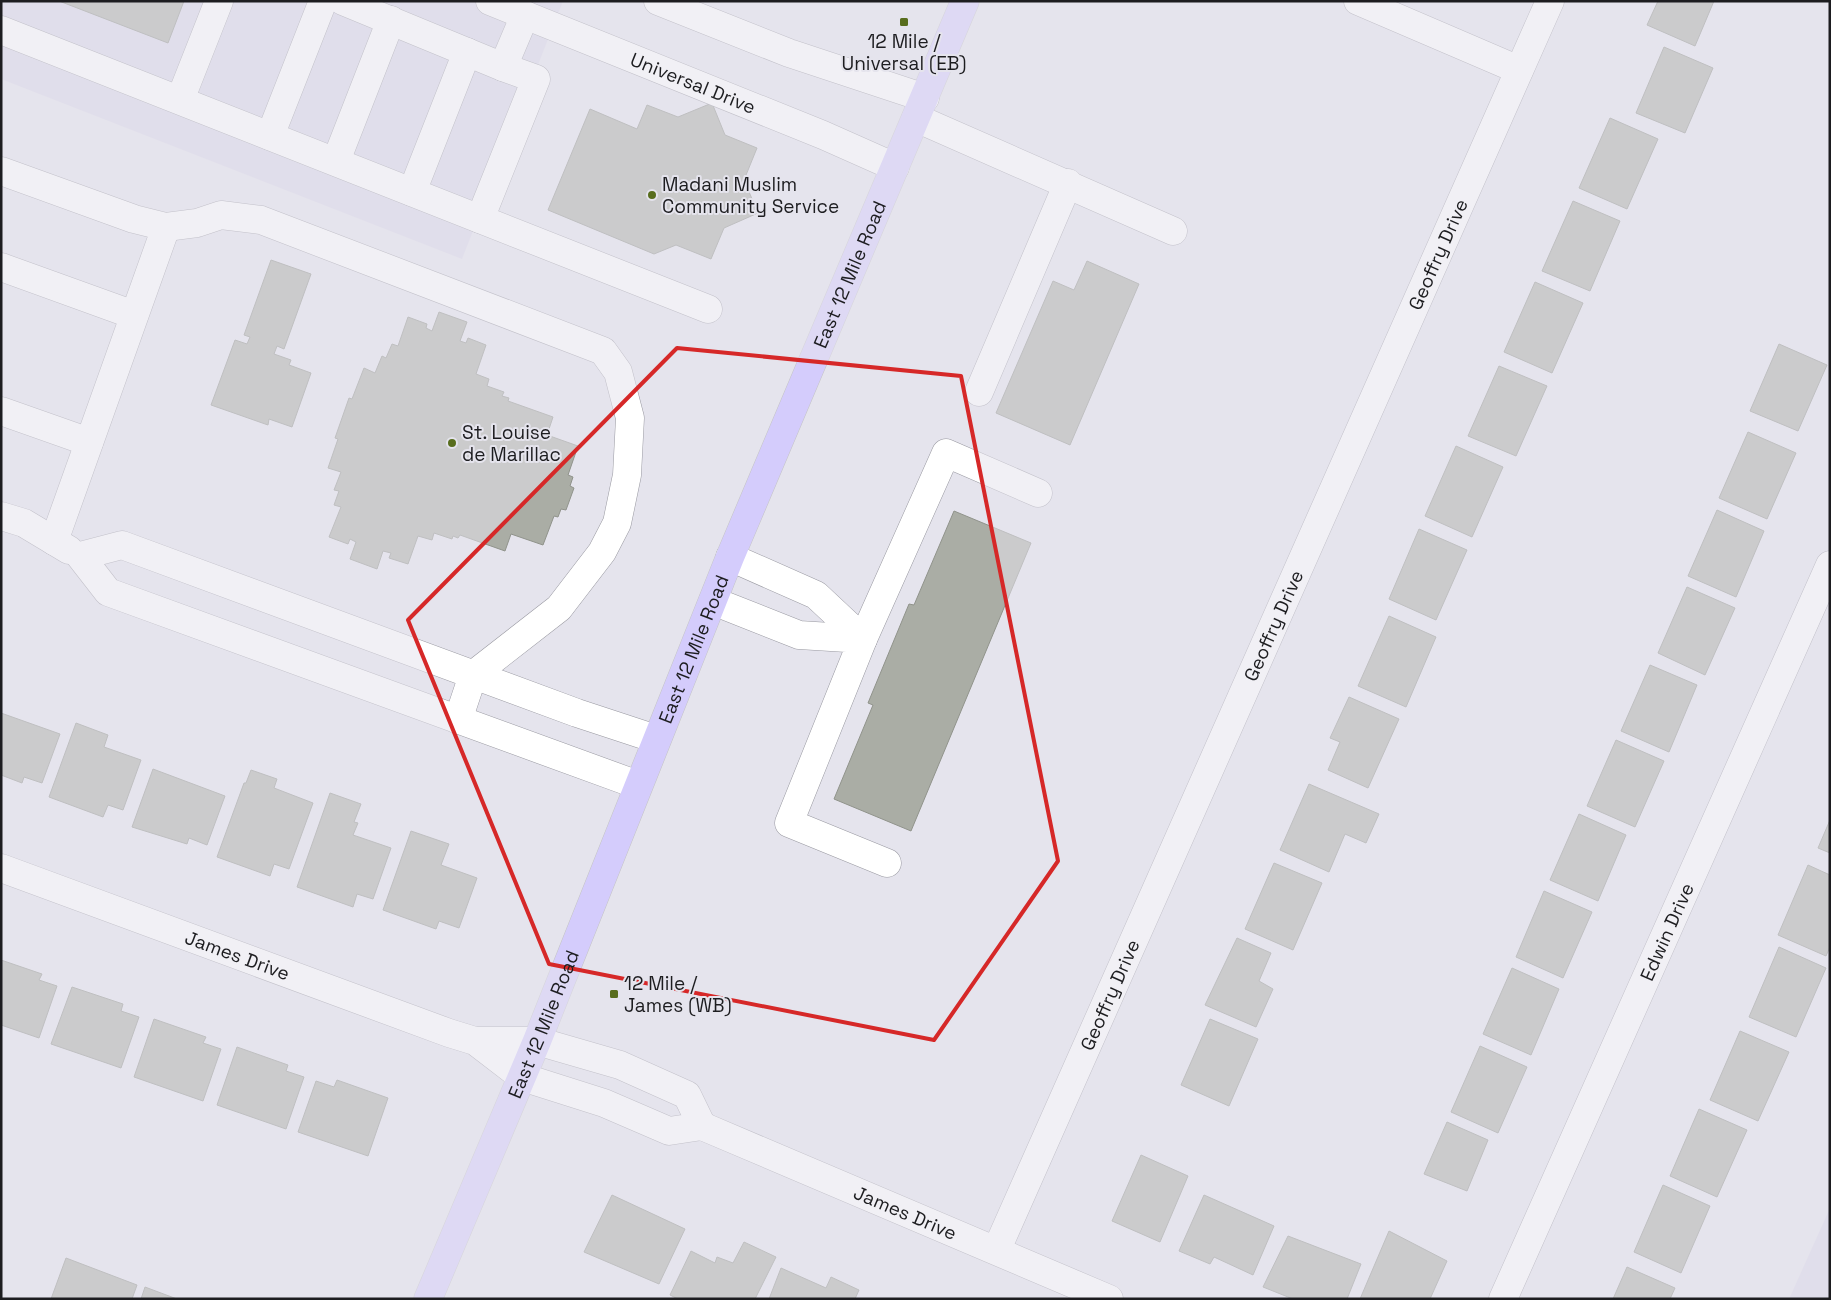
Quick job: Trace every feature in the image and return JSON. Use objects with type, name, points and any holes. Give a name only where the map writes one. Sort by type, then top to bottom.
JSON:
[{"type":"main road","name":"East 12 Mile Road","points":[[428,1299],[537,1041],[730,557],[965,1]]},
{"type":"street","points":[[180,100],[219,1]]},
{"type":"street","points":[[270,136],[323,1]]},
{"type":"street","points":[[343,1],[536,79],[480,218]]},
{"type":"street","name":"Universal Drive","points":[[490,1],[824,135],[895,167]]},
{"type":"street","points":[[658,1],[920,108],[1068,183],[1173,231]]},
{"type":"street","points":[[1358,1],[1519,70]]},
{"type":"street","name":"Geoffry Drive","points":[[997,1249],[1550,1]]},
{"type":"street","points":[[503,67],[525,15]]},
{"type":"street","points":[[336,161],[391,20]]},
{"type":"street","points":[[1,30],[708,309]]},
{"type":"street","points":[[412,192],[467,52]]},
{"type":"street","points":[[1,171],[134,219],[166,226],[197,223],[221,215],[261,220],[603,351],[618,372],[630,418],[627,476],[617,523],[602,552],[559,608],[473,675],[458,720]]},
{"type":"street","points":[[979,392],[1068,183]]},
{"type":"street","points":[[54,541],[166,226]]},
{"type":"street","points":[[1,267],[134,315]]},
{"type":"street","points":[[1,411],[89,442]]},
{"type":"street","points":[[887,862],[789,823],[863,640],[946,453],[1038,493]]},
{"type":"street","points":[[1,516],[24,523],[80,556],[108,592],[638,786]]},
{"type":"street","points":[[80,556],[122,545],[473,675],[656,740]]},
{"type":"street","points":[[730,557],[816,595],[863,640]]},
{"type":"street","name":"Edwin Drive","points":[[1503,1299],[1830,565]]},
{"type":"street","points":[[713,601],[800,635],[863,640]]},
{"type":"street","name":"James Drive","points":[[1,868],[475,1041],[522,1077],[604,1103],[669,1131],[702,1126],[997,1249],[1109,1299]]},
{"type":"street","name":"James Drive","points":[[475,1041],[537,1041],[620,1065],[688,1095],[702,1126]]},
{"type":"highlighted area","points":[[677,348],[961,376],[1058,861],[934,1040],[549,964],[408,620]]},
{"type":"shaded area","points":[[1,1],[563,1],[462,259],[1,79]]},
{"type":"shaded area","points":[[1830,1208],[1830,1299],[1789,1299]]},
{"type":"building","points":[[59,1],[184,1],[168,43]]},
{"type":"building","points":[[1658,1],[1714,1],[1695,46],[1647,25]]},
{"type":"building","points":[[1664,47],[1713,68],[1685,133],[1636,113]]},
{"type":"building","name":"Madani Muslim Community Service","points":[[712,103],[725,135],[757,148],[744,180],[758,213],[724,228],[711,259],[676,245],[654,254],[548,210],[590,109],[637,129],[647,105],[678,117]]},
{"type":"building","points":[[1610,118],[1658,139],[1627,209],[1579,188]]},
{"type":"building","points":[[1573,201],[1620,221],[1590,291],[1542,271]]},
{"type":"building","points":[[271,260],[311,274],[284,349],[277,346],[274,354],[291,360],[289,365],[311,373],[292,427],[269,419],[268,425],[211,405],[235,340],[247,344],[250,337],[244,335]]},
{"type":"building","points":[[1087,261],[1139,284],[1070,445],[996,413],[1053,281],[1074,290]]},
{"type":"building","points":[[1535,282],[1583,303],[1552,373],[1504,352]]},
{"type":"building","name":"St. Louise de Marillac","points":[[439,312],[467,322],[460,341],[466,343],[468,338],[486,345],[476,374],[489,379],[487,386],[504,392],[502,396],[509,398],[508,401],[553,417],[547,435],[578,446],[568,475],[573,477],[570,486],[574,488],[566,510],[561,509],[558,517],[554,516],[543,545],[511,534],[505,551],[460,535],[458,538],[453,536],[452,539],[434,533],[432,540],[418,536],[408,564],[389,558],[391,553],[383,551],[377,569],[350,559],[356,542],[350,539],[348,544],[329,537],[341,507],[334,505],[339,491],[334,490],[341,472],[328,468],[338,439],[335,438],[349,398],[352,399],[364,368],[375,373],[382,356],[386,358],[392,344],[398,346],[408,317],[427,324],[426,328],[432,331]]},
{"type":"building","points":[[1779,344],[1827,365],[1798,431],[1750,411]]},
{"type":"building","points":[[1499,366],[1547,386],[1516,456],[1468,436]]},
{"type":"building","points":[[1748,432],[1796,453],[1767,519],[1719,498]]},
{"type":"building","points":[[1456,446],[1503,467],[1472,537],[1425,516]]},
{"type":"building","points":[[1717,510],[1764,531],[1736,597],[1688,576]]},
{"type":"building","points":[[954,511],[1031,543],[911,831],[834,799],[873,705],[868,703],[909,604],[914,605]]},
{"type":"building","points":[[1419,529],[1467,550],[1436,620],[1389,599]]},
{"type":"building","points":[[1687,587],[1735,608],[1705,675],[1658,653]]},
{"type":"building","points":[[1389,616],[1436,637],[1406,707],[1358,686]]},
{"type":"building","points":[[1650,665],[1697,685],[1669,752],[1621,731]]},
{"type":"building","points":[[1349,697],[1399,719],[1368,788],[1328,770],[1340,742],[1330,738]]},
{"type":"building","points":[[1,713],[60,734],[42,783],[24,777],[22,783],[1,775]]},
{"type":"building","points":[[76,723],[108,735],[104,747],[141,760],[123,810],[108,805],[103,817],[49,797]]},
{"type":"building","points":[[1616,740],[1664,761],[1635,827],[1587,806]]},
{"type":"building","points":[[153,769],[225,796],[207,845],[189,838],[187,844],[132,827]]},
{"type":"building","points":[[251,770],[277,779],[274,788],[313,803],[289,869],[274,864],[270,876],[217,857],[244,783],[246,783]]},
{"type":"building","points":[[1309,784],[1379,814],[1366,843],[1345,834],[1329,872],[1280,850]]},
{"type":"building","points":[[330,793],[361,804],[354,822],[358,823],[353,835],[391,848],[373,899],[357,894],[353,907],[297,887]]},
{"type":"building","points":[[1579,814],[1626,835],[1598,901],[1550,880]]},
{"type":"building","points":[[1830,820],[1830,853],[1818,848]]},
{"type":"building","points":[[411,831],[449,844],[441,865],[477,878],[459,928],[439,921],[436,929],[383,910]]},
{"type":"building","points":[[1274,863],[1322,883],[1293,950],[1245,929]]},
{"type":"building","points":[[1808,865],[1830,875],[1830,947],[1826,956],[1778,935]]},
{"type":"building","points":[[1544,891],[1592,912],[1563,978],[1516,957]]},
{"type":"building","points":[[1237,938],[1271,953],[1259,981],[1273,989],[1256,1027],[1205,1005]]},
{"type":"building","points":[[1779,947],[1826,968],[1796,1037],[1749,1017]]},
{"type":"building","points":[[1,960],[42,974],[39,980],[57,986],[39,1038],[1,1025]]},
{"type":"building","points":[[1512,968],[1559,989],[1531,1055],[1483,1034]]},
{"type":"building","points":[[72,987],[123,1004],[121,1011],[139,1017],[121,1068],[51,1044]]},
{"type":"building","points":[[154,1019],[206,1037],[203,1043],[221,1049],[203,1101],[134,1077]]},
{"type":"building","points":[[1210,1019],[1258,1039],[1229,1106],[1181,1085]]},
{"type":"building","points":[[1740,1031],[1789,1052],[1758,1121],[1710,1100]]},
{"type":"building","points":[[1480,1046],[1527,1067],[1498,1133],[1451,1112]]},
{"type":"building","points":[[237,1047],[288,1065],[286,1071],[304,1077],[286,1129],[217,1105]]},
{"type":"building","points":[[337,1080],[388,1098],[368,1156],[298,1132],[316,1081],[334,1087]]},
{"type":"building","points":[[1699,1109],[1747,1130],[1717,1197],[1670,1176]]},
{"type":"building","points":[[1447,1122],[1488,1140],[1467,1191],[1424,1174]]},
{"type":"building","points":[[1141,1155],[1188,1176],[1160,1242],[1112,1221]]},
{"type":"building","points":[[1663,1185],[1710,1206],[1681,1273],[1634,1252]]},
{"type":"building","points":[[612,1195],[685,1229],[659,1284],[584,1252]]},
{"type":"building","points":[[1204,1195],[1274,1226],[1253,1275],[1214,1257],[1210,1264],[1179,1251]]},
{"type":"building","points":[[1389,1231],[1447,1261],[1430,1299],[1360,1299]]},
{"type":"building","points":[[1288,1236],[1361,1264],[1347,1299],[1293,1299],[1263,1287]]},
{"type":"building","points":[[744,1242],[776,1257],[755,1299],[678,1299],[670,1295],[691,1251],[715,1263],[717,1257],[733,1263]]},
{"type":"building","points":[[66,1258],[137,1285],[132,1299],[51,1299]]},
{"type":"building","points":[[1627,1267],[1675,1288],[1670,1299],[1613,1299]]},
{"type":"building","points":[[781,1268],[826,1288],[831,1277],[859,1290],[855,1299],[769,1299]]},
{"type":"building","points":[[145,1287],[177,1299],[141,1299]]},
{"type":"place","name":"12 Mile / Universal (EB)","points":[[904,22]]},
{"type":"place","name":"Madani Muslim Community Service","points":[[652,195]]},
{"type":"place","name":"St. Louise de Marillac","points":[[452,443]]},
{"type":"place","name":"12 Mile / James (WB)","points":[[614,994]]}]
